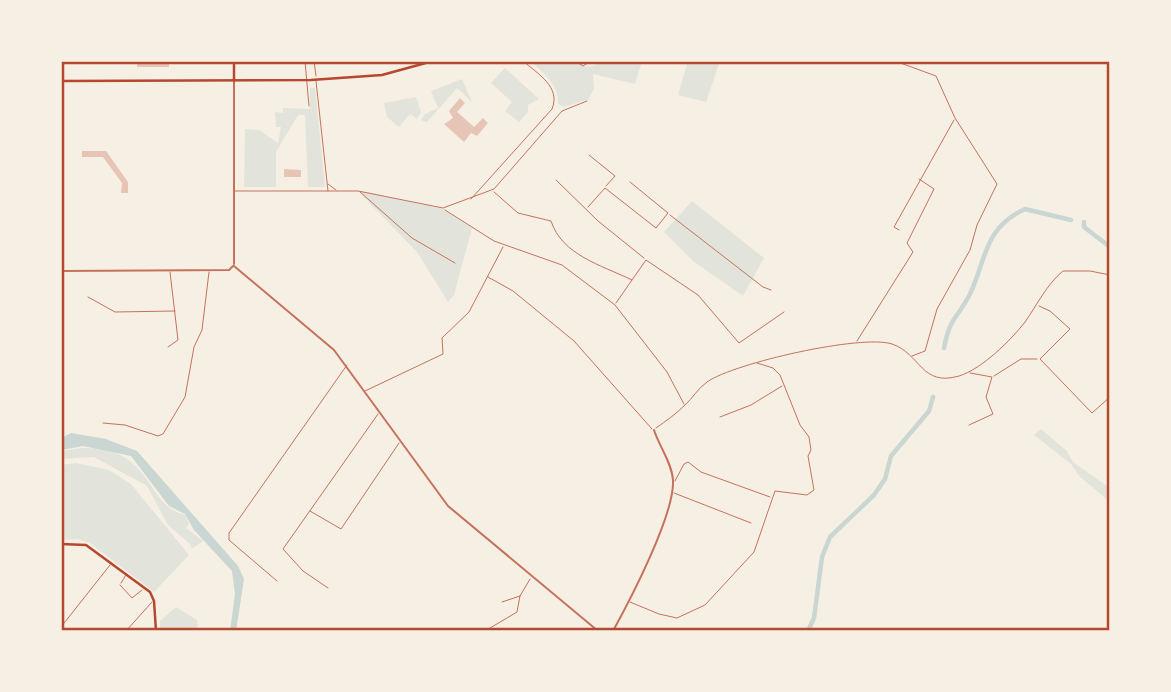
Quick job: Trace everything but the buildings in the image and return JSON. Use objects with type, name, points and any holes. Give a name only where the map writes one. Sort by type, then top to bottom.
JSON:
[{"type":"main road","points":[[234,61],[234,81]]},
{"type":"main road","points":[[61,81],[306,80],[382,75],[433,61]]},
{"type":"main road","points":[[227,81],[234,72]]},
{"type":"main road","points":[[61,544],[84,543],[144,588],[154,601],[156,631]]},
{"type":"street","points":[[305,61],[309,106]]},
{"type":"street","points":[[314,61],[328,191]]},
{"type":"street","points":[[468,201],[552,109],[555,101],[552,87],[523,61]]},
{"type":"street","points":[[575,61],[588,65],[591,61]]},
{"type":"street","points":[[895,61],[936,76],[955,118],[997,184],[976,225],[970,250],[937,309],[925,351],[912,356]]},
{"type":"street","points":[[61,271],[229,270],[234,265],[234,81]]},
{"type":"street","points":[[443,208],[492,190],[562,111],[587,101]]},
{"type":"street","points":[[899,230],[894,227],[955,118]]},
{"type":"street","points":[[588,207],[615,176],[589,155]]},
{"type":"street","points":[[855,342],[913,252],[907,243],[934,189],[919,179]]},
{"type":"street","points":[[556,180],[588,207],[598,221],[646,260],[698,295],[739,342],[784,312]]},
{"type":"street","points":[[327,183],[336,191]]},
{"type":"street","points":[[630,183],[763,287],[771,290]]},
{"type":"street","points":[[604,188],[656,228],[668,213]]},
{"type":"street","points":[[492,190],[518,212],[551,221],[556,237],[568,248],[632,280]]},
{"type":"street","points":[[235,191],[358,191],[443,208],[504,245],[562,265],[615,305],[667,373],[684,406]]},
{"type":"street","points":[[358,191],[412,238],[455,263]]},
{"type":"street","points":[[365,391],[404,371],[438,359],[443,354],[442,338],[469,312],[504,245]]},
{"type":"street","points":[[615,305],[646,260]]},
{"type":"street","points":[[234,265],[310,328],[347,365],[448,506],[598,631]]},
{"type":"street","points":[[168,347],[178,340],[169,270]]},
{"type":"street","points":[[103,423],[125,425],[158,436],[163,434],[184,397],[194,347],[202,330],[209,270]]},
{"type":"street","points":[[968,372],[1022,325],[1063,271],[1090,271],[1110,275]]},
{"type":"street","points":[[488,277],[513,291],[574,341],[654,430],[670,468],[672,492],[630,602],[613,631]]},
{"type":"street","points":[[88,298],[115,312],[175,311]]},
{"type":"street","points":[[969,425],[993,414],[986,397],[992,377],[1021,359],[1040,359],[1070,329],[1051,311],[1037,305]]},
{"type":"street","points":[[654,430],[684,406],[705,383],[757,363],[855,342],[890,343],[912,356],[922,371],[932,376],[945,377],[968,372],[992,377]]},
{"type":"street","points":[[1040,359],[1092,413],[1110,397]]},
{"type":"street","points":[[630,602],[677,618],[705,605],[754,552],[776,490],[807,495],[814,490],[808,456],[810,443],[784,385],[775,370],[757,363]]},
{"type":"street","points":[[276,581],[229,540],[229,533],[347,365]]},
{"type":"street","points":[[720,417],[751,405],[784,385]]},
{"type":"street","points":[[328,588],[303,571],[283,549],[380,412]]},
{"type":"street","points":[[309,511],[341,529],[400,441]]},
{"type":"street","points":[[673,485],[684,464],[688,462],[701,472],[772,498]]},
{"type":"street","points":[[672,492],[751,523]]},
{"type":"street","points":[[61,627],[111,563]]},
{"type":"street","points":[[115,590],[127,575]]},
{"type":"street","points":[[485,631],[517,612],[520,596],[531,577]]},
{"type":"street","points":[[120,585],[132,598],[144,588]]},
{"type":"street","points":[[502,602],[520,596]]},
{"type":"street","points":[[125,631],[154,601]]},
{"type":"shaded area","points":[[530,61],[565,61],[588,67],[601,61],[642,61],[635,84],[593,74],[594,88],[589,99],[564,107],[558,104],[556,91],[550,80]]},
{"type":"shaded area","points":[[688,61],[720,61],[706,102],[678,95]]},
{"type":"shaded area","points":[[505,68],[539,99],[528,105],[528,112],[519,122],[505,111],[512,102],[491,83]]},
{"type":"shaded area","points":[[462,79],[472,102],[457,88],[427,122],[421,120],[425,114],[438,108],[431,91]]},
{"type":"shaded area","points":[[310,88],[315,88],[325,187],[308,187],[305,115],[298,115],[276,152],[276,187],[244,187],[245,129],[259,130],[278,143],[281,127],[276,127],[275,112],[283,113],[283,108],[310,109]]},
{"type":"shaded area","points":[[416,97],[421,112],[417,119],[410,114],[399,127],[387,117],[384,103]]},
{"type":"shaded area","points":[[363,191],[443,209],[472,228],[454,295],[448,302],[417,252],[361,194]]},
{"type":"shaded area","points":[[692,201],[764,258],[743,296],[693,261],[664,232]]},
{"type":"shaded area","points":[[1041,429],[1067,451],[1073,462],[1110,488],[1110,502],[1079,476],[1071,464],[1034,435]]},
{"type":"shaded area","points":[[71,433],[106,439],[137,451],[238,566],[244,579],[236,631],[230,631],[235,594],[232,571],[194,530],[185,514],[169,506],[131,456],[83,446],[61,450],[61,438]]},
{"type":"shaded area","points":[[82,448],[106,450],[136,466],[162,501],[186,515],[189,524],[186,528],[203,541],[192,549],[190,544],[168,525],[147,486],[94,457],[61,459],[61,451]]},
{"type":"shaded area","points":[[76,463],[109,470],[131,484],[189,555],[154,592],[90,543],[77,539],[61,540],[61,465]]},
{"type":"shaded area","points":[[176,607],[197,620],[198,631],[160,631],[160,621]]},
{"type":"waterway","points":[[944,348],[952,323],[966,302],[988,246],[1001,226],[1025,209],[1071,220]]},
{"type":"waterway","points":[[1084,222],[1084,227],[1110,247]]},
{"type":"waterway","points":[[808,631],[814,618],[822,557],[830,537],[874,495],[885,479],[891,456],[929,411],[933,397]]}]
